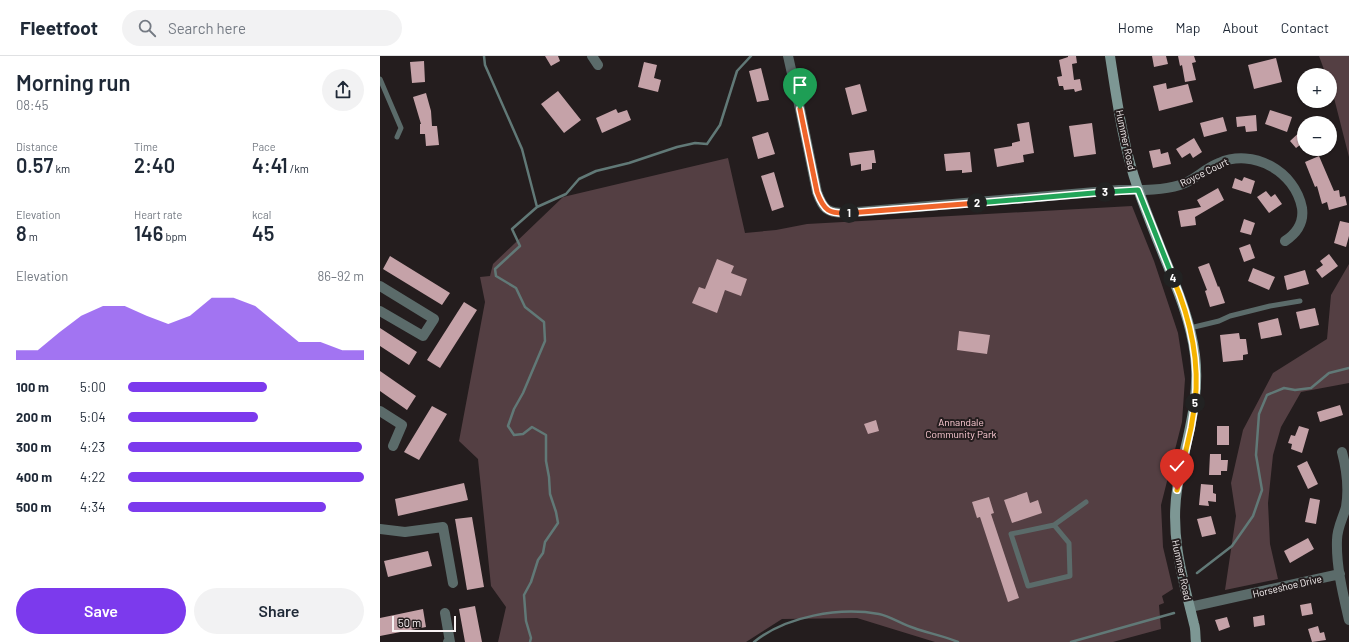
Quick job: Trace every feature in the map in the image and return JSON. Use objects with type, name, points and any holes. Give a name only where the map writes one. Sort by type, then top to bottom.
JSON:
[{"type":"main road","name":"Hummer Road","points":[[1110,56],[1130,164],[1138,190],[1181,298],[1190,328],[1195,356],[1195,401],[1191,428],[1177,490],[1175,534],[1181,573],[1195,627],[1196,642]]},
{"type":"street","name":"Royce Court","points":[[788,56],[817,192],[821,204],[825,209],[836,213],[1162,189],[1187,182],[1211,166],[1232,159],[1244,158],[1258,160],[1280,171],[1295,189],[1302,208],[1302,216],[1300,224],[1292,236],[1285,241]]},
{"type":"street","points":[[380,286],[434,319],[423,336],[380,311]]},
{"type":"street","points":[[380,410],[402,425],[393,446]]},
{"type":"street","points":[[1342,452],[1348,476],[1349,494],[1337,535],[1340,574],[1349,620]]},
{"type":"street","points":[[380,529],[406,532],[443,527],[453,583]]},
{"type":"street","name":"Horseshoe Drive","points":[[1190,607],[1340,574]]},
{"type":"street","points":[[445,613],[450,642],[448,642]]},
{"type":"lane","points":[[380,79],[401,128],[397,136]]},
{"type":"lane","points":[[1190,328],[1220,321],[1230,316],[1270,306],[1300,301]]},
{"type":"lane","points":[[1054,526],[1069,543],[1070,576],[1028,586],[1011,534],[1054,526],[1086,502]]},
{"type":"green space","points":[[1319,56],[1349,56],[1349,157],[1337,108],[1337,68],[1323,68]]},
{"type":"green space","name":"Annandale Community Park","points":[[728,158],[745,233],[776,230],[807,224],[1132,206],[1154,261],[1178,333],[1185,379],[1182,422],[1161,505],[1163,547],[1173,589],[1162,596],[1164,603],[1159,605],[1161,629],[1113,642],[935,642],[857,618],[782,619],[746,642],[498,642],[506,607],[491,586],[478,459],[459,441],[485,302],[480,277],[490,276],[493,264],[563,197]]},
{"type":"green space","points":[[1349,264],[1349,383],[1301,392],[1281,427],[1273,455],[1268,503],[1270,544],[1278,579],[1225,590],[1236,516],[1231,483],[1243,430],[1273,373],[1327,339],[1331,295]]},
{"type":"building","points":[[545,56],[558,56],[560,61],[551,66]]},
{"type":"building","points":[[1068,56],[1076,56],[1077,63],[1072,64],[1074,80],[1080,79],[1082,90],[1075,92],[1074,89],[1064,90],[1063,86],[1059,86],[1057,77],[1062,76],[1059,60]]},
{"type":"building","points":[[1152,56],[1166,56],[1168,64],[1154,67]]},
{"type":"building","points":[[1178,56],[1194,56],[1196,62],[1192,63],[1196,80],[1185,82],[1182,65],[1180,66]]},
{"type":"building","points":[[1276,58],[1282,82],[1254,89],[1248,65]]},
{"type":"building","points":[[424,61],[425,82],[412,83],[410,62]]},
{"type":"building","points":[[644,62],[657,65],[654,78],[661,80],[658,92],[638,87]]},
{"type":"building","points":[[761,68],[769,100],[757,102],[749,71]]},
{"type":"building","points":[[1166,83],[1167,89],[1188,84],[1193,102],[1159,111],[1153,86]]},
{"type":"building","points":[[860,84],[867,111],[852,115],[845,88]]},
{"type":"building","points":[[558,91],[581,120],[564,133],[541,104]]},
{"type":"building","points":[[426,93],[431,111],[432,126],[437,126],[439,145],[426,146],[425,134],[420,134],[421,124],[413,97]]},
{"type":"building","points":[[616,109],[618,113],[627,110],[631,120],[602,133],[596,118]]},
{"type":"building","points":[[1270,110],[1292,117],[1287,132],[1265,124]]},
{"type":"building","points":[[1256,115],[1257,131],[1246,132],[1245,126],[1237,127],[1236,117]]},
{"type":"building","points":[[1223,117],[1227,131],[1204,137],[1200,123]]},
{"type":"building","points":[[1029,122],[1034,153],[1023,155],[1024,162],[997,167],[994,149],[1012,146],[1012,143],[1020,141],[1017,124]]},
{"type":"building","points":[[1092,123],[1096,154],[1074,157],[1069,126]]},
{"type":"building","points":[[768,132],[775,154],[758,159],[752,137]]},
{"type":"building","points":[[1297,134],[1297,147],[1296,148],[1290,141]]},
{"type":"building","points":[[1194,138],[1202,152],[1193,158],[1190,153],[1182,158],[1176,149]]},
{"type":"building","points":[[1160,149],[1161,154],[1168,152],[1171,164],[1153,168],[1149,151]]},
{"type":"building","points":[[874,150],[876,163],[872,163],[872,169],[861,171],[861,164],[851,166],[849,153]]},
{"type":"building","points":[[970,152],[972,172],[962,173],[962,170],[946,171],[944,154]]},
{"type":"building","points":[[1319,156],[1334,191],[1339,190],[1340,197],[1345,196],[1347,205],[1329,210],[1327,202],[1322,204],[1317,186],[1315,187],[1305,162]]},
{"type":"building","points":[[774,172],[784,207],[772,211],[761,176]]},
{"type":"building","points":[[1244,177],[1255,181],[1251,194],[1232,188],[1235,178],[1242,181]]},
{"type":"building","points":[[1218,188],[1224,200],[1195,217],[1196,225],[1181,227],[1178,211],[1201,207],[1197,200]]},
{"type":"building","points":[[1266,191],[1271,197],[1275,194],[1282,204],[1269,213],[1257,197]]},
{"type":"building","points":[[1244,219],[1255,223],[1251,235],[1240,232]]},
{"type":"building","points":[[1340,221],[1349,223],[1349,236],[1346,247],[1334,243]]},
{"type":"building","points":[[1250,244],[1255,258],[1244,262],[1239,248]]},
{"type":"building","points":[[1329,254],[1338,266],[1322,278],[1316,270],[1323,265],[1320,261]]},
{"type":"building","points":[[390,256],[450,293],[442,305],[383,269]]},
{"type":"building","points":[[717,259],[734,266],[731,273],[747,279],[741,296],[725,290],[717,313],[692,303],[699,287],[705,289]]},
{"type":"building","points":[[1209,263],[1225,303],[1210,307],[1205,291],[1207,290],[1198,267]]},
{"type":"building","points":[[1253,268],[1275,277],[1269,290],[1248,281]]},
{"type":"building","points":[[1305,270],[1309,284],[1287,290],[1284,276]]},
{"type":"building","points":[[464,302],[477,310],[440,368],[427,360]]},
{"type":"building","points":[[1315,308],[1319,325],[1300,329],[1296,312]]},
{"type":"building","points":[[1278,318],[1282,335],[1261,339],[1258,323]]},
{"type":"building","points":[[380,328],[417,352],[409,365],[380,346]]},
{"type":"building","points":[[959,331],[990,335],[987,354],[957,350]]},
{"type":"building","points":[[1239,333],[1240,339],[1246,339],[1248,354],[1243,355],[1243,360],[1223,362],[1220,335]]},
{"type":"building","points":[[380,371],[416,396],[407,410],[380,391]]},
{"type":"building","points":[[1340,405],[1343,415],[1320,422],[1317,412]]},
{"type":"building","points":[[432,406],[447,414],[419,460],[404,452]]},
{"type":"building","points":[[876,420],[879,431],[868,434],[864,424]]},
{"type":"building","points":[[1217,426],[1229,426],[1229,445],[1217,445]]},
{"type":"building","points":[[1299,426],[1309,429],[1302,453],[1291,449],[1292,444],[1288,443],[1291,435],[1295,436]]},
{"type":"building","points":[[1210,454],[1221,454],[1221,460],[1228,460],[1227,471],[1221,471],[1221,475],[1209,475]]},
{"type":"building","points":[[1307,461],[1318,484],[1308,489],[1297,466]]},
{"type":"building","points":[[464,483],[468,500],[398,516],[395,499]]},
{"type":"building","points":[[1201,484],[1213,485],[1213,493],[1216,494],[1216,502],[1208,501],[1209,506],[1199,505]]},
{"type":"building","points":[[1027,492],[1030,503],[1038,500],[1042,513],[1012,523],[1004,500]]},
{"type":"building","points":[[989,497],[994,513],[991,514],[1019,598],[1008,602],[980,517],[977,518],[972,502]]},
{"type":"building","points":[[1310,498],[1320,500],[1316,524],[1305,522]]},
{"type":"building","points":[[1211,516],[1216,534],[1202,537],[1197,519]]},
{"type":"building","points":[[472,517],[484,587],[467,590],[455,519]]},
{"type":"building","points":[[1308,538],[1314,549],[1290,563],[1284,551]]},
{"type":"building","points":[[428,551],[432,566],[388,577],[384,561]]},
{"type":"building","points":[[1311,603],[1313,614],[1302,616],[1300,605]]},
{"type":"building","points":[[475,606],[482,642],[465,642],[459,609]]},
{"type":"building","points":[[423,609],[426,627],[380,636],[380,618]]},
{"type":"building","points":[[1264,615],[1265,625],[1254,627],[1253,617]]},
{"type":"building","points":[[1227,617],[1230,627],[1219,631],[1215,620]]},
{"type":"building","points":[[1318,626],[1320,633],[1324,632],[1326,640],[1312,642],[1308,629]]},
{"type":"waterway","points":[[484,56],[485,65],[522,149],[537,207],[512,229],[520,246],[495,269],[496,276],[516,288],[525,307],[544,322],[545,341],[523,393],[514,409],[508,426],[514,435],[523,434],[532,427],[546,435],[546,461],[550,494],[558,523],[545,542],[543,553],[538,560],[531,582],[524,595],[526,621],[531,638],[530,642]]},
{"type":"waterway","points":[[537,207],[566,194],[579,179],[596,171],[629,163],[677,147],[695,143],[707,144],[720,125],[737,71],[751,56]]},
{"type":"waterway","points":[[1197,573],[1232,546],[1253,516],[1262,490],[1256,455],[1259,414],[1267,395],[1284,388],[1295,390],[1311,388],[1329,373],[1349,368]]},
{"type":"waterway","points":[[754,642],[767,633],[797,620],[830,613],[847,612],[863,612],[883,615],[910,627],[958,642]]},
{"type":"waterway","points":[[1071,642],[1174,613]]},
{"type":"route","points":[[800,109],[817,192],[821,204],[825,209],[836,213],[1018,200],[1119,190],[1138,190],[1186,312],[1192,334],[1195,356],[1195,401],[1191,428],[1177,490]]}]
